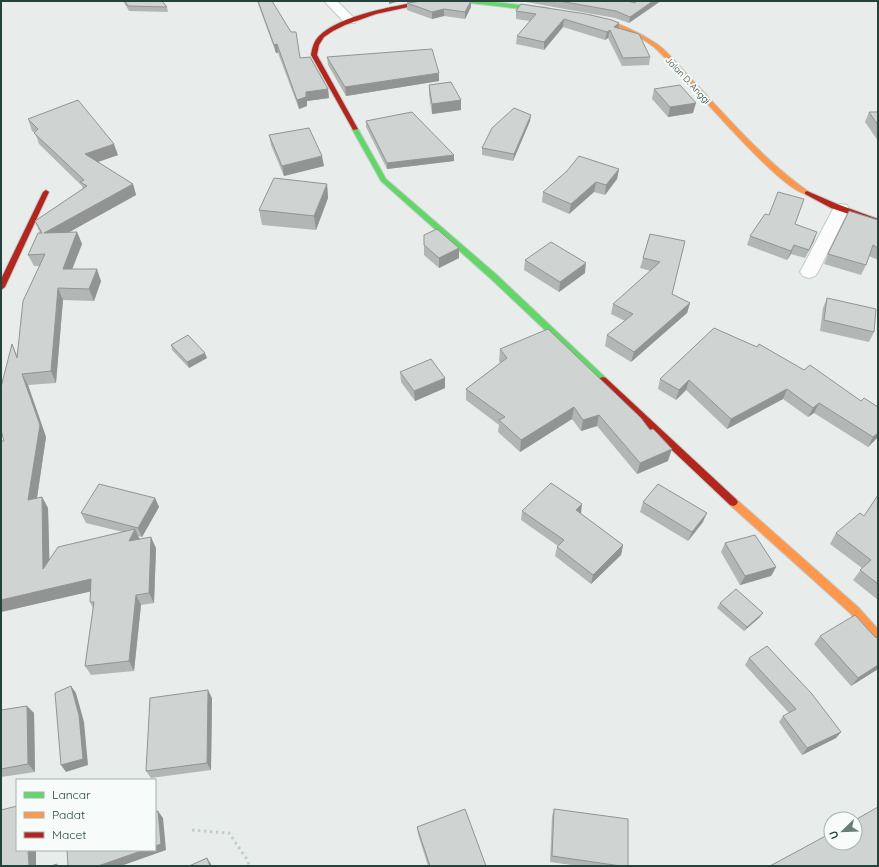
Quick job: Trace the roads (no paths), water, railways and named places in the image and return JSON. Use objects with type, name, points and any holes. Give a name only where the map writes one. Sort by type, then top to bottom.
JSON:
[{"type":"street","points":[[330,1],[350,20]]},
{"type":"street","points":[[433,1],[405,5],[336,25],[322,36],[315,44],[314,56],[383,180],[494,277],[689,462],[854,610],[878,636]]},
{"type":"street","points":[[470,1],[554,11]]},
{"type":"street","name":"Jalan D. Anggi","points":[[578,15],[617,24],[639,34],[656,46],[707,101],[776,171],[793,184],[819,199],[841,209],[878,222]]},
{"type":"street","points":[[1,287],[46,192]]},
{"type":"street","points":[[809,272],[841,209]]}]
